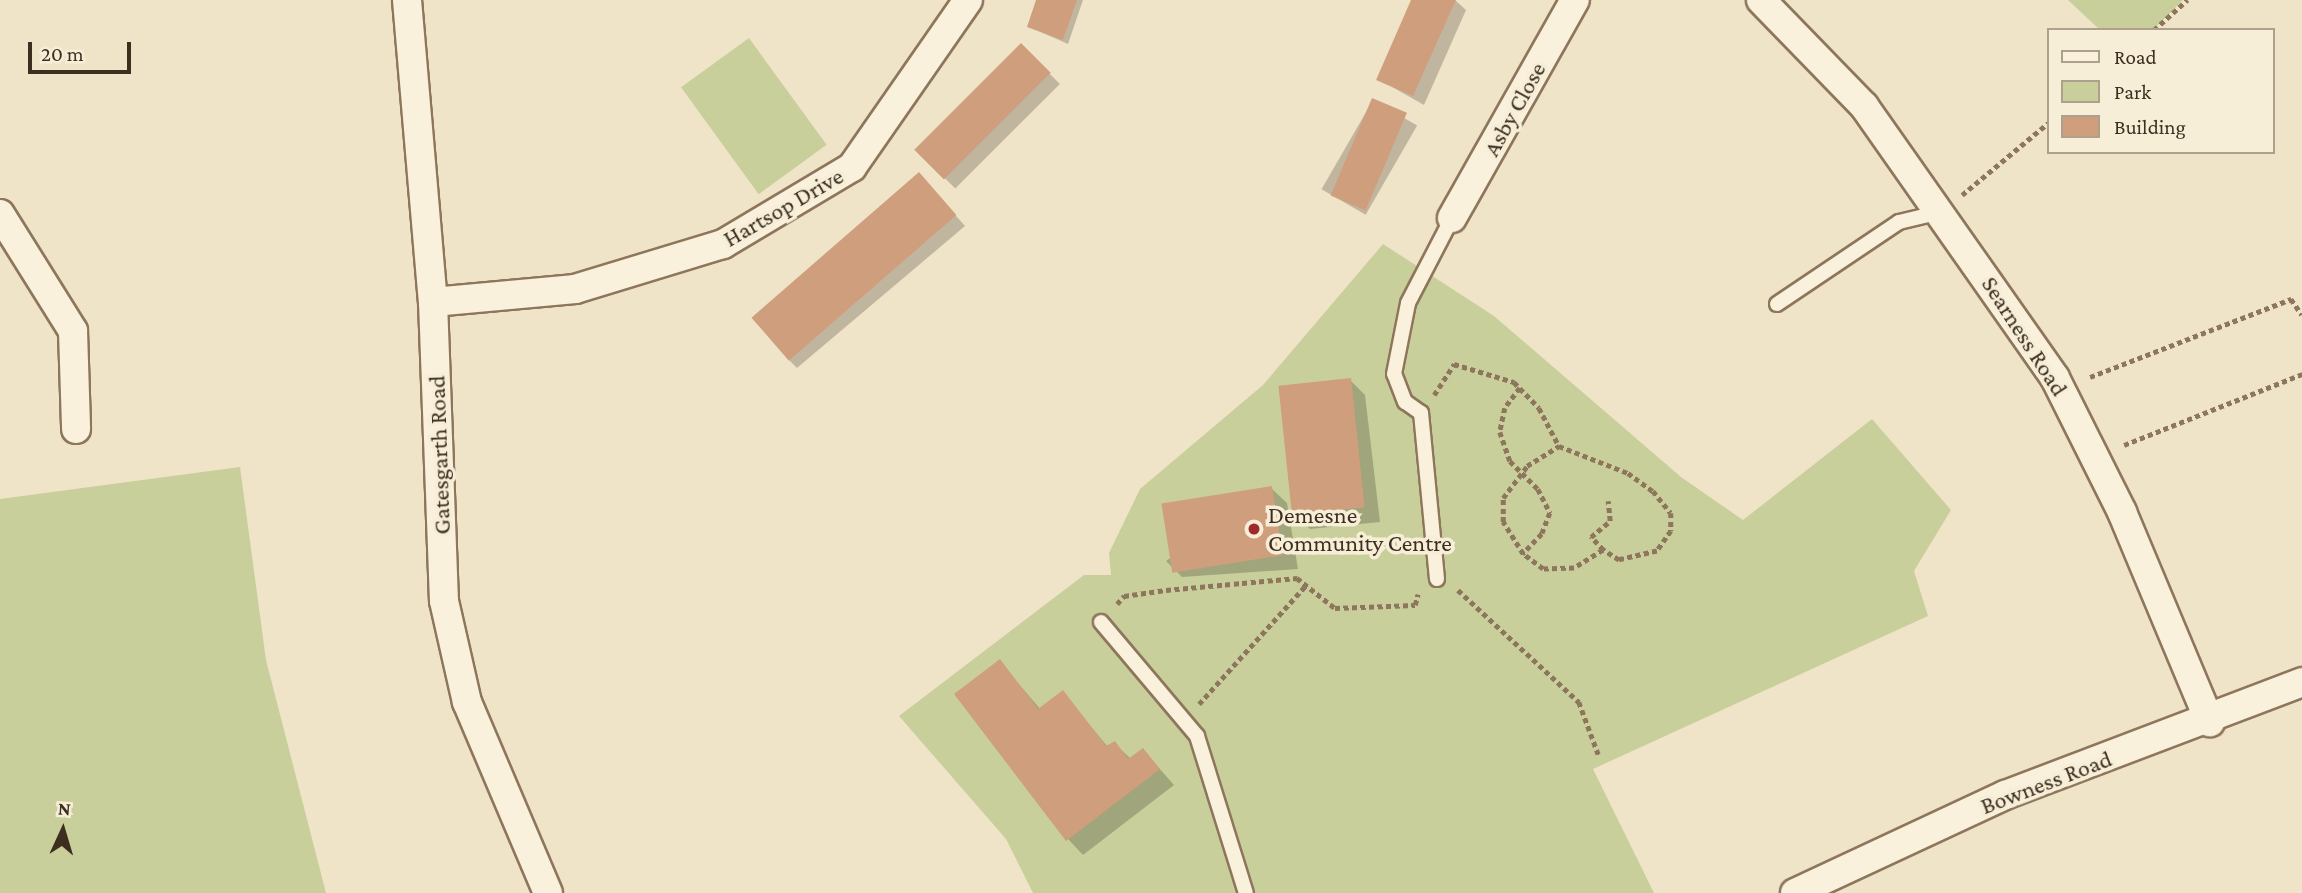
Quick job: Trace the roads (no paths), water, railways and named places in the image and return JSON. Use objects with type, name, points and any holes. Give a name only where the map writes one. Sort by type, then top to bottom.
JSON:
[{"type":"street","name":"Gatesgarth Road","points":[[407,0],[433,302],[444,601],[467,702],[548,893]]},
{"type":"street","name":"Hartsop Drive","points":[[433,302],[575,289],[723,244],[852,167],[968,0]]},
{"type":"street","name":"Asby Close","points":[[1452,218],[1575,0]]},
{"type":"street","name":"Searness Road","points":[[1761,0],[1864,106],[1942,211],[2059,387],[2094,457],[2210,722]]},
{"type":"street","points":[[0,214],[73,331],[76,429]]},
{"type":"street","name":"Bowness Road","points":[[1794,893],[2005,795],[2210,722],[2302,682]]},
{"type":"lane","points":[[1777,304],[1899,222],[1942,211]]},
{"type":"lane","points":[[1437,579],[1420,413],[1405,402],[1394,374],[1395,355],[1408,303],[1452,218]]},
{"type":"lane","points":[[1101,622],[1197,736],[1246,893]]},
{"type":"place","name":"Demesne Community Centre","points":[[1254,529]]}]
